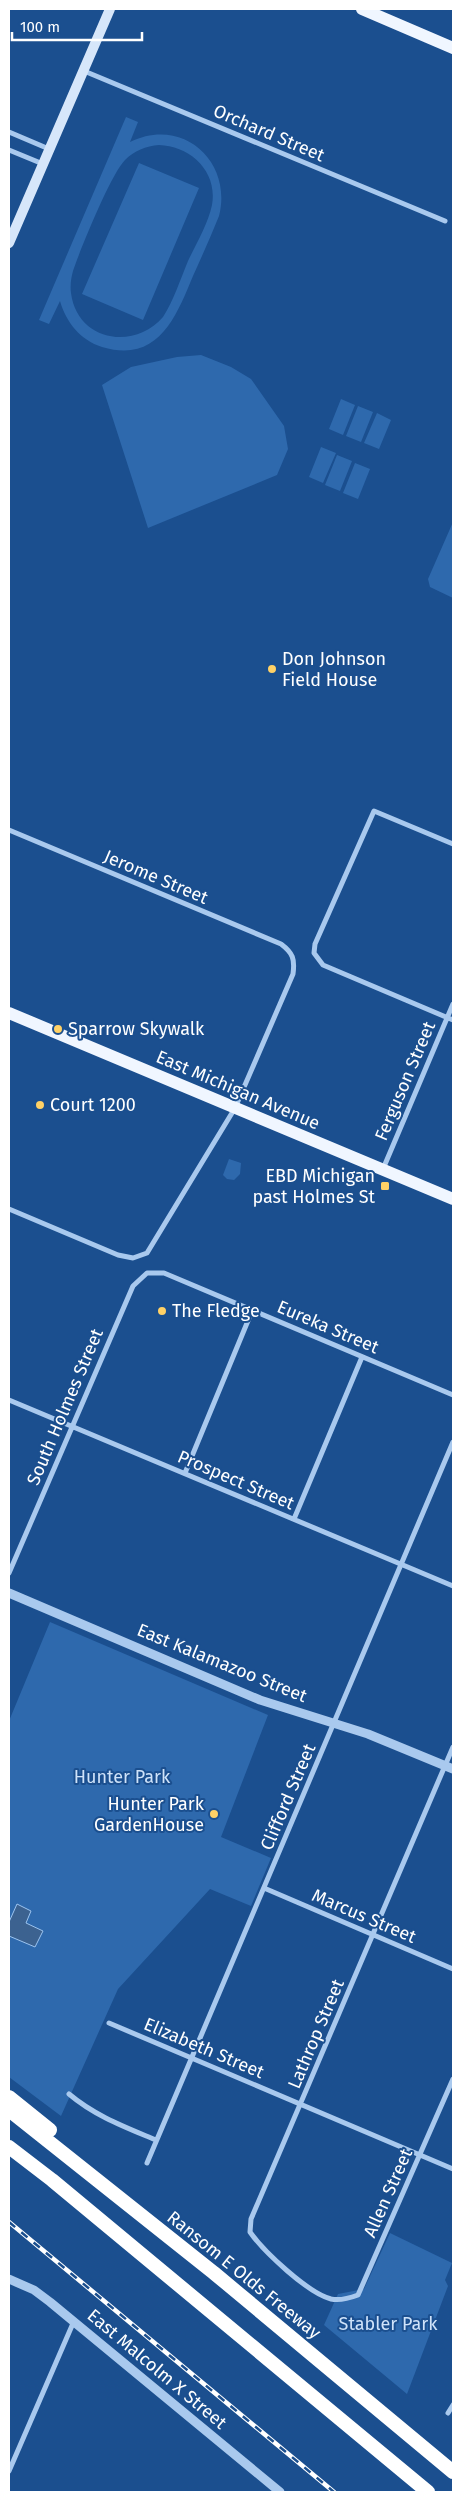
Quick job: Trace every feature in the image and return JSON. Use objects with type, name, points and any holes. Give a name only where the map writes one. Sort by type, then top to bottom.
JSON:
[{"type":"highway","points":[[9,2097],[146,2211],[214,2273]]},
{"type":"highway","name":"Ransom E Olds Freeway","points":[[9,2110],[214,2273],[453,2472]]},
{"type":"highway","points":[[9,2147],[52,2180],[428,2492]]},
{"type":"main road","points":[[9,243],[110,9]]},
{"type":"main road","points":[[362,9],[453,48]]},
{"type":"main road","name":"East Michigan Avenue","points":[[9,1013],[453,1199]]},
{"type":"street","name":"Orchard Street","points":[[84,71],[445,221]]},
{"type":"street","points":[[9,132],[49,149]]},
{"type":"street","points":[[9,150],[43,164]]},
{"type":"street","points":[[453,844],[374,811],[314,946],[314,953],[324,964],[453,1020]]},
{"type":"street","name":"Jerome Street","points":[[9,830],[280,944],[290,951],[295,961],[293,974],[235,1108]]},
{"type":"street","name":"Ferguson Street","points":[[383,1169],[453,1004]]},
{"type":"street","points":[[9,1209],[118,1255],[133,1258],[140,1257],[147,1253],[156,1240],[235,1108]]},
{"type":"street","name":"South Holmes Street","points":[[9,1573],[133,1286],[147,1273],[164,1273]]},
{"type":"street","name":"Eureka Street","points":[[164,1273],[453,1395]]},
{"type":"street","points":[[185,1473],[252,1311]]},
{"type":"street","points":[[294,1519],[362,1357]]},
{"type":"street","name":"Prospect Street","points":[[9,1400],[453,1586]]},
{"type":"street","name":"Clifford Street","points":[[147,2163],[453,1442]]},
{"type":"street","name":"East Kalamazoo Street","points":[[9,1593],[260,1700],[334,1722],[449,1767]]},
{"type":"street","name":"Lathrop Street","points":[[333,2300],[313,2292],[257,2242],[250,2232],[251,2219],[373,1934],[449,1767],[453,1747]]},
{"type":"street","name":"Marcus Street","points":[[264,1888],[453,1969]]},
{"type":"street","name":"Elizabeth Street","points":[[109,2023],[453,2169]]},
{"type":"street","name":"Allen Street","points":[[333,2300],[358,2295],[453,2079]]},
{"type":"street","points":[[69,2094],[84,2107],[111,2122],[156,2140]]},
{"type":"street","name":"East Malcolm X Street","points":[[9,2279],[34,2290],[74,2321],[280,2492]]},
{"type":"street","points":[[9,2471],[74,2321]]},
{"type":"street","points":[[448,2413],[453,2405]]},
{"type":"green space","points":[[126,117],[138,122],[130,142],[149,135],[168,135],[185,139],[199,149],[211,162],[218,178],[221,196],[219,216],[179,307],[172,321],[162,333],[151,343],[137,349],[121,351],[102,347],[87,340],[70,323],[60,301],[49,324],[39,320]],"holes":[[[149,146],[170,146],[191,155],[206,171],[211,181],[213,193],[210,212],[174,297],[163,317],[151,328],[137,334],[123,337],[108,336],[95,331],[84,322],[75,309],[71,293],[73,271],[104,196],[125,160],[132,154]]]},
{"type":"green space","points":[[139,163],[199,188],[143,320],[82,294]]},
{"type":"green space","points":[[201,355],[231,367],[251,379],[284,426],[288,449],[277,475],[148,528],[102,385],[131,367],[177,357]]},
{"type":"green space","points":[[341,399],[355,405],[343,435],[329,429]]},
{"type":"green space","points":[[358,406],[373,412],[361,442],[346,436]]},
{"type":"green space","points":[[377,413],[391,420],[379,449],[364,443]]},
{"type":"green space","points":[[321,447],[336,453],[323,483],[309,477]]},
{"type":"green space","points":[[337,455],[352,461],[340,491],[325,485]]},
{"type":"green space","points":[[355,463],[370,469],[358,499],[343,493]]},
{"type":"green space","points":[[453,522],[453,598],[430,587],[428,579]]},
{"type":"green space","points":[[229,1159],[241,1163],[240,1174],[234,1180],[227,1179],[223,1175]]},
{"type":"green space","name":"Hunter Park","points":[[50,1622],[268,1715],[221,1837],[271,1858],[251,1906],[210,1889],[118,1989],[61,2116],[9,2077],[9,1721]]},
{"type":"green space","name":"Stabler Park","points":[[390,2233],[452,2263],[445,2280],[448,2286],[407,2394],[324,2325],[338,2294],[364,2289]]},
{"type":"shaded area","points":[[17,1904],[31,1911],[26,1923],[43,1931],[35,1947],[9,1936],[9,1922]]},
{"type":"railway","points":[[9,2222],[334,2492]]},
{"type":"place","name":"Don Johnson Field House","points":[[272,669]]},
{"type":"place","name":"Sparrow Skywalk","points":[[58,1029]]},
{"type":"place","name":"Court 1200","points":[[40,1105]]},
{"type":"place","name":"EBD Michigan past Holmes St","points":[[385,1186]]},
{"type":"place","name":"The Fledge","points":[[162,1311]]},
{"type":"place","name":"Hunter Park GardenHouse","points":[[214,1814]]}]
